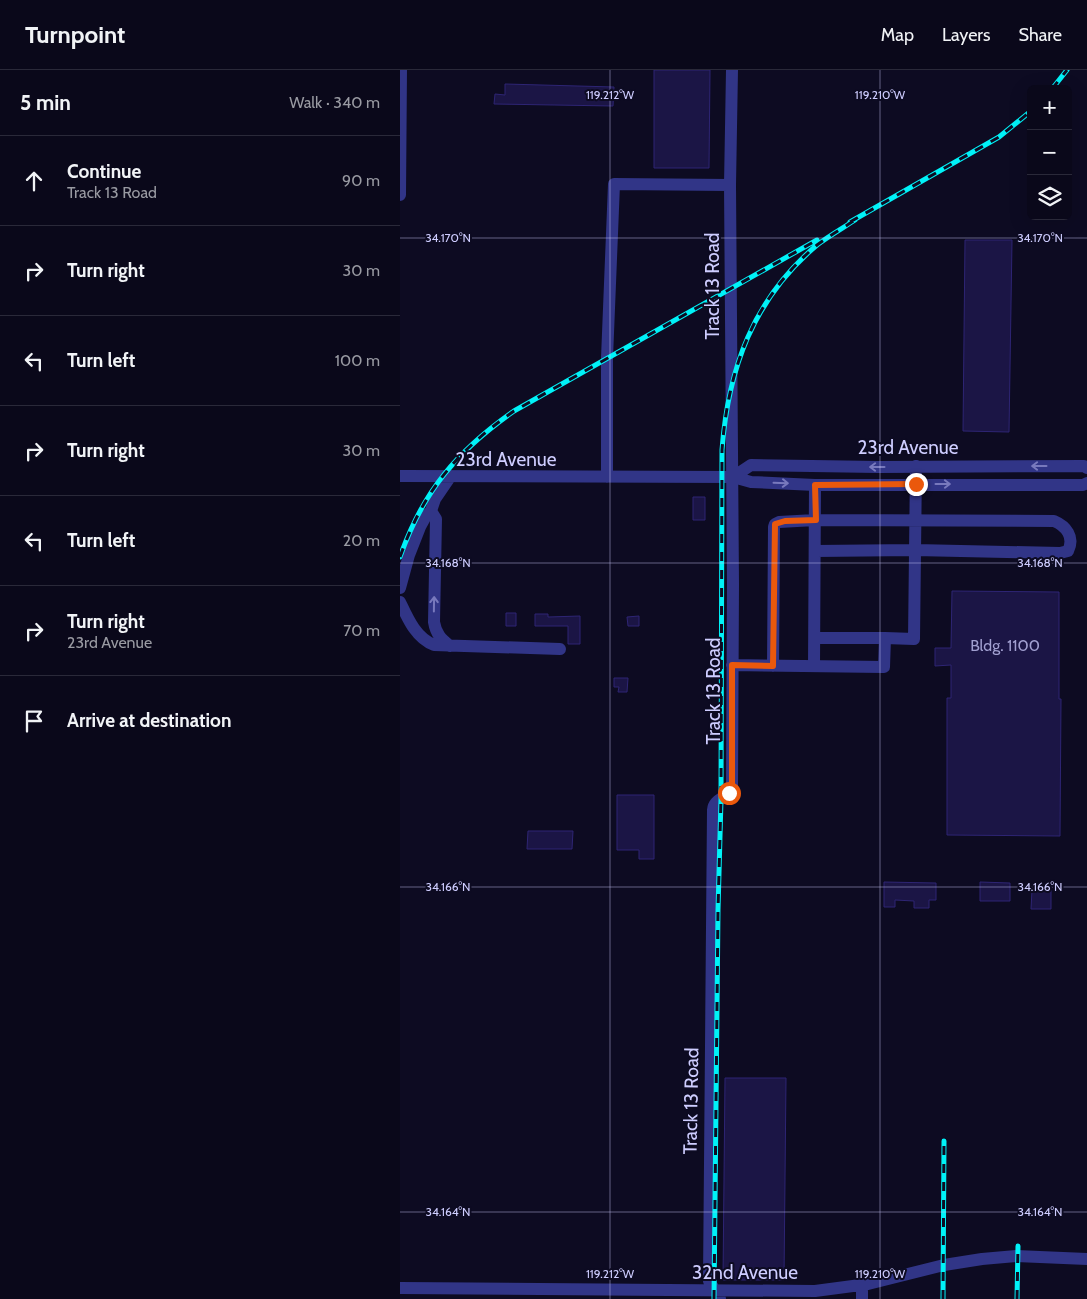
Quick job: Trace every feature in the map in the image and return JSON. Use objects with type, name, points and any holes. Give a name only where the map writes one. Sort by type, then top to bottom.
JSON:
[{"type":"street","points":[[400,195],[402,70]]},
{"type":"street","name":"Track 13 Road","points":[[717,1295],[709,1282],[712,810],[716,800],[725,797],[732,788],[733,477],[730,185],[732,70]]},
{"type":"street","points":[[606,477],[614,184],[730,185]]},
{"type":"street","name":"23rd Avenue","points":[[733,477],[751,465],[1084,466],[1087,468]]},
{"type":"street","points":[[815,638],[914,639],[916,466]]},
{"type":"street","name":"23rd Avenue","points":[[400,476],[733,477],[751,482],[815,485],[1083,485],[1087,483]]},
{"type":"street","points":[[400,588],[404,568],[414,542],[426,516],[431,511],[435,499],[450,477]]},
{"type":"street","points":[[814,666],[815,485]]},
{"type":"street","points":[[431,511],[436,519],[435,631],[450,646]]},
{"type":"street","points":[[773,666],[775,524],[785,521],[816,520],[1054,521],[1062,524],[1068,530],[1071,546],[1068,550],[1060,553],[915,550],[815,551]]},
{"type":"street","points":[[400,602],[418,634],[424,641],[434,646],[560,648]]},
{"type":"street","points":[[732,665],[884,666],[885,638]]},
{"type":"street","name":"32nd Avenue","points":[[400,1288],[564,1290],[625,1294],[693,1295],[815,1291],[862,1285],[944,1265],[982,1259],[1016,1256],[1087,1259]]},
{"type":"street","points":[[862,1285],[862,1299]]},
{"type":"building","points":[[654,70],[710,70],[709,168],[654,168]]},
{"type":"building","points":[[505,84],[614,87],[613,106],[494,104],[495,94],[505,95]]},
{"type":"building","points":[[965,240],[1012,240],[1009,432],[963,431]]},
{"type":"building","points":[[693,497],[705,497],[705,520],[693,520]]},
{"type":"building","points":[[952,591],[1059,592],[1059,699],[1061,699],[1060,836],[947,835],[947,698],[951,698],[951,665],[935,666],[935,648],[951,648]]},
{"type":"building","points":[[506,613],[516,613],[516,626],[506,626]]},
{"type":"building","points":[[535,614],[548,614],[548,617],[580,616],[580,644],[568,644],[568,626],[535,626]]},
{"type":"building","points":[[639,616],[639,626],[628,626],[627,617]]},
{"type":"building","points":[[614,678],[628,678],[627,692],[618,692],[619,687],[614,687]]},
{"type":"building","points":[[617,795],[654,795],[654,859],[639,859],[639,850],[617,850]]},
{"type":"building","points":[[528,831],[573,831],[572,849],[527,849]]},
{"type":"building","points":[[884,882],[936,883],[936,900],[929,900],[929,908],[914,908],[914,901],[895,900],[895,907],[884,907]]},
{"type":"building","points":[[980,882],[1010,883],[1010,901],[980,901]]},
{"type":"building","points":[[1032,890],[1051,890],[1051,909],[1031,909]]},
{"type":"building","points":[[725,1078],[786,1078],[784,1280],[723,1280]]},
{"type":"railway","points":[[1055,85],[1067,70]]},
{"type":"railway","points":[[850,222],[999,137],[1027,114]]},
{"type":"railway","points":[[714,1299],[721,799],[722,450],[725,420],[730,391],[738,364],[760,312],[776,288],[795,266],[817,245],[855,220]]},
{"type":"railway","points":[[400,557],[409,533],[431,492],[459,457],[494,426],[514,411],[817,240]]},
{"type":"railway","points":[[943,1299],[944,1141]]},
{"type":"railway","points":[[1017,1299],[1018,1246]]},
{"type":"route","points":[[729,793],[732,788],[732,665],[773,666],[775,524],[785,521],[816,520],[815,485],[916,484]]}]
